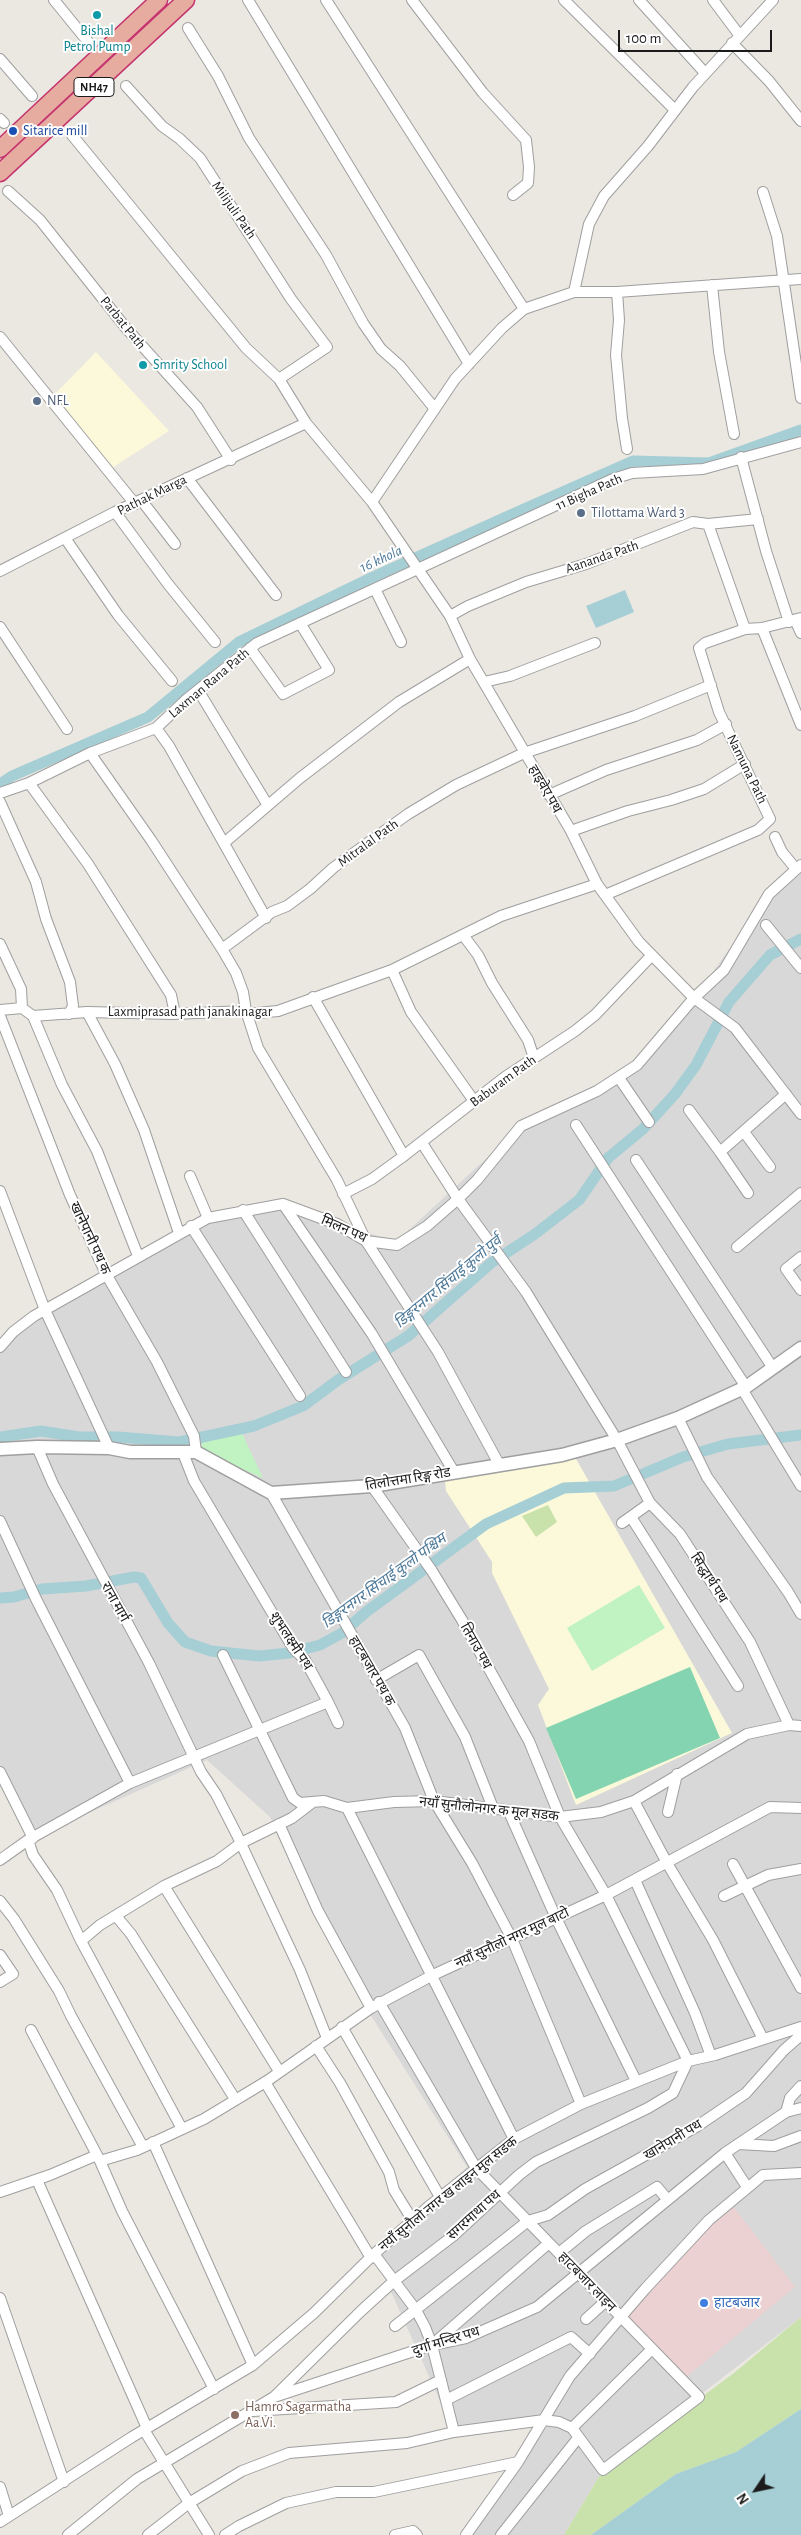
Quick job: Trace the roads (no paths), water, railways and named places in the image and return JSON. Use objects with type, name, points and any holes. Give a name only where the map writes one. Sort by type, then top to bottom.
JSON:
[{"type":"highway","name":"NH47","points":[[0,148],[159,0]]},
{"type":"highway","name":"NH47","points":[[0,173],[186,0]]},
{"type":"street","points":[[54,0],[89,43]]},
{"type":"street","points":[[248,0],[469,364]]},
{"type":"street","points":[[326,0],[524,309]]},
{"type":"street","points":[[412,0],[483,93],[526,140],[529,167],[528,183],[513,194]]},
{"type":"street","points":[[564,0],[675,110]]},
{"type":"street","points":[[639,0],[704,73]]},
{"type":"street","points":[[713,0],[740,36]]},
{"type":"street","points":[[574,292],[589,224],[604,196],[648,146],[704,73],[740,36],[766,2]]},
{"type":"street","points":[[188,28],[218,76],[249,138],[316,239],[345,287],[363,323],[381,350],[400,366],[435,409]]},
{"type":"street","points":[[732,43],[775,88],[801,121]]},
{"type":"street","points":[[0,59],[32,96]]},
{"type":"street","name":"Milijuli Path","points":[[126,86],[162,126],[180,139],[200,158],[291,299],[327,347],[278,379]]},
{"type":"street","name":"हाइवेए पथ","points":[[72,135],[239,340],[278,379],[306,423],[372,502],[450,616],[470,659],[571,831],[597,884],[639,942],[694,998],[735,1028],[801,1114]]},
{"type":"street","name":"Parbat Path","points":[[8,191],[40,220],[126,328],[197,407],[231,460]]},
{"type":"street","points":[[763,192],[777,236],[801,398]]},
{"type":"street","points":[[372,502],[455,379],[502,328],[524,309],[574,292],[617,292],[801,279]]},
{"type":"street","points":[[712,285],[718,343],[734,434]]},
{"type":"street","points":[[617,292],[619,320],[616,355],[627,449]]},
{"type":"street","points":[[0,337],[138,503],[175,544]]},
{"type":"street","name":"Pathak Marga","points":[[0,571],[115,512],[138,503],[187,478],[231,460],[306,423]]},
{"type":"street","name":"11 Bigha Path","points":[[416,568],[613,479],[632,473],[703,469],[801,442]]},
{"type":"street","points":[[741,458],[758,519],[801,633]]},
{"type":"street","points":[[187,478],[276,595]]},
{"type":"street","points":[[115,512],[168,584],[215,642]]},
{"type":"street","name":"Aananda Path","points":[[450,616],[468,606],[526,582],[586,564],[693,522],[708,524],[758,519]]},
{"type":"street","points":[[708,524],[745,630]]},
{"type":"street","points":[[65,538],[118,615],[172,681]]},
{"type":"street","name":"Laxman Rana Path","points":[[0,793],[29,783],[90,753],[156,728],[198,690],[250,648],[416,568]]},
{"type":"street","points":[[375,588],[401,642]]},
{"type":"street","name":"Namuna Path","points":[[605,895],[758,830],[770,819],[719,712],[699,648],[705,643],[745,630],[795,620]]},
{"type":"street","points":[[250,648],[283,694],[329,670],[300,623]]},
{"type":"street","points":[[0,627],[67,729]]},
{"type":"street","points":[[762,628],[801,725]]},
{"type":"street","points":[[484,682],[510,676],[596,643]]},
{"type":"street","points":[[224,843],[267,804],[398,702],[470,659]]},
{"type":"street","name":"Mitralal Path","points":[[222,949],[266,918],[287,906],[333,868],[432,798],[524,753],[635,716],[711,685]]},
{"type":"street","points":[[198,690],[267,804]]},
{"type":"street","points":[[549,795],[606,770],[697,740],[726,724]]},
{"type":"street","points":[[156,728],[174,754],[266,918]]},
{"type":"street","points":[[90,753],[151,840],[236,973],[243,992],[246,1013],[258,1048],[344,1194],[366,1241],[432,1344],[499,1464]]},
{"type":"street","points":[[571,831],[628,810],[671,800],[704,789],[745,764]]},
{"type":"street","points":[[29,783],[88,864],[171,995],[175,1014]]},
{"type":"street","points":[[0,802],[36,882],[46,919],[70,982],[73,1006],[69,1014]]},
{"type":"street","points":[[775,837],[782,852],[799,867]]},
{"type":"street","name":"मिलन पथ","points":[[0,1346],[13,1332],[45,1310],[208,1218],[283,1204],[337,1224],[366,1241],[397,1245],[427,1226],[458,1199],[477,1180],[521,1126],[596,1092],[636,1065],[694,998],[724,970],[769,894],[799,867]]},
{"type":"street","name":"Laxmiprasad path janakinagar","points":[[33,1016],[87,1012],[175,1014],[278,1011],[392,970],[501,916],[597,884]]},
{"type":"street","points":[[766,925],[786,947],[801,968]]},
{"type":"street","points":[[463,935],[478,955],[492,983],[520,1026],[534,1058]]},
{"type":"street","points":[[0,944],[21,989],[22,1008]]},
{"type":"street","name":"Baburam Path","points":[[344,1194],[404,1156],[474,1101],[595,1015],[652,955]]},
{"type":"street","points":[[392,970],[411,1012],[474,1101]]},
{"type":"street","points":[[313,997],[404,1156]]},
{"type":"street","points":[[0,1010],[22,1008],[33,1016],[62,1085],[97,1151],[138,1256]]},
{"type":"street","points":[[87,1012],[115,1064],[144,1130],[179,1233]]},
{"type":"street","name":"खानेपानी पथ क","points":[[0,1016],[70,1196],[106,1274],[157,1362],[194,1436],[189,1453]]},
{"type":"street","points":[[619,1078],[649,1122]]},
{"type":"street","points":[[720,1152],[786,1094]]},
{"type":"street","points":[[689,1110],[748,1193]]},
{"type":"street","points":[[576,1125],[744,1388],[801,1486]]},
{"type":"street","points":[[744,1132],[770,1167]]},
{"type":"street","name":"सिद्धार्थ पथ","points":[[422,1143],[458,1199],[526,1292],[617,1440],[648,1500],[680,1534],[744,1633],[789,1724]]},
{"type":"street","points":[[636,1160],[773,1368]]},
{"type":"street","points":[[190,1176],[208,1218]]},
{"type":"street","points":[[0,1191],[45,1310],[109,1447]]},
{"type":"street","points":[[736,1247],[799,1198]]},
{"type":"street","points":[[283,1204],[383,1353],[454,1472]]},
{"type":"street","points":[[243,1210],[346,1372]]},
{"type":"street","points":[[191,1226],[300,1396]]},
{"type":"street","points":[[801,1257],[786,1268],[801,1290]]},
{"type":"street","name":"तिलोत्तमा रिङ्ग रोड","points":[[271,1493],[372,1486],[562,1455],[617,1440],[678,1418],[744,1388],[801,1348]]},
{"type":"street","points":[[678,1418],[707,1477],[788,1592],[801,1614]]},
{"type":"street","points":[[0,1449],[37,1446],[109,1447],[130,1452],[189,1453],[271,1493]]},
{"type":"street","name":"राना मार्ग","points":[[37,1446],[52,1484],[149,1663],[193,1756],[241,1843],[300,1970],[327,2038]]},
{"type":"street","name":"शुभलक्ष्मी पथ","points":[[189,1453],[194,1481],[296,1651],[305,1660],[338,1723]]},
{"type":"street","name":"तिनाउ पथ","points":[[372,1486],[429,1567],[462,1620],[529,1740],[560,1817],[606,1895],[688,2061]]},
{"type":"street","name":"हाटबजार पथ क","points":[[271,1493],[405,1728],[434,1801],[472,1863],[512,1939],[581,2104]]},
{"type":"street","points":[[648,1500],[627,1520],[738,1686]]},
{"type":"street","points":[[0,1521],[36,1599],[130,1783]]},
{"type":"street","points":[[223,1655],[293,1798],[300,1803],[324,1801],[347,1808],[433,1974],[514,2138]]},
{"type":"street","points":[[376,1680],[419,1655],[465,1737],[493,1808]]},
{"type":"street","points":[[0,1860],[30,1839],[130,1783],[328,1702]]},
{"type":"street","points":[[789,1724],[801,1726]]},
{"type":"street","name":"नयाँ सुनौलोनगर क मूल सडक","points":[[347,1808],[394,1802],[434,1801],[560,1817],[601,1812],[634,1801],[748,1734],[789,1724]]},
{"type":"street","points":[[0,1772],[30,1839],[34,1855],[56,1890],[81,1941],[182,2129]]},
{"type":"street","points":[[668,1812],[677,1774]]},
{"type":"street","points":[[634,1801],[667,1863],[714,1940],[763,2039]]},
{"type":"street","points":[[81,1941],[100,1925],[164,1886],[217,1861],[241,1843],[292,1818],[313,1802]]},
{"type":"street","name":"नयाँ सुनौलो नगर मुल बाटो","points":[[0,2192],[99,2158],[143,2147],[204,2119],[265,2082],[375,2005],[433,1974],[606,1895],[770,1807],[801,1808]]},
{"type":"street","points":[[509,1812],[556,1918],[636,2081]]},
{"type":"street","name":"हाटबजार लाइन","points":[[279,1824],[318,1911],[476,2168],[699,2397],[603,2470],[578,2438]]},
{"type":"street","points":[[733,1864],[801,1988]]},
{"type":"street","points":[[724,1896],[768,1875],[801,1869]]},
{"type":"street","points":[[635,1880],[695,2013],[711,2056]]},
{"type":"street","points":[[164,1886],[279,2071]]},
{"type":"street","points":[[0,1901],[14,1918],[59,1991],[143,2147]]},
{"type":"street","points":[[116,1916],[137,1942],[235,2099]]},
{"type":"street","points":[[0,1955],[12,1974],[0,1982]]},
{"type":"street","points":[[342,2027],[440,2197]]},
{"type":"street","name":"नयाँ सुनौलो नगर ख लाइन मुल सडक","points":[[5,2519],[146,2429],[253,2365],[314,2313],[372,2256],[412,2221],[514,2138],[581,2104],[636,2081],[688,2061],[711,2056],[801,2027]]},
{"type":"street","points":[[31,2030],[99,2158],[122,2211],[214,2389]]},
{"type":"street","name":"खानेपानी पथ","points":[[396,2326],[528,2221],[548,2215],[585,2189],[696,2127],[746,2093],[784,2050],[801,2035]]},
{"type":"street","points":[[316,2046],[340,2083],[412,2221]]},
{"type":"street","name":"सगरमाथा पथ","points":[[274,2397],[394,2281],[452,2236],[536,2162],[589,2138],[673,2093],[688,2061]]},
{"type":"street","points":[[265,2082],[372,2256],[416,2310],[432,2345],[454,2432]]},
{"type":"street","points":[[786,2112],[790,2098],[801,2086]]},
{"type":"street","name":"दुर्गा मन्दिर पथ","points":[[68,2535],[138,2479],[274,2397],[432,2345],[466,2338],[537,2307],[725,2153],[786,2112],[801,2108]]},
{"type":"street","points":[[738,2144],[774,2146],[801,2136]]},
{"type":"street","points":[[153,2142],[253,2365]]},
{"type":"street","points":[[725,2153],[747,2187]]},
{"type":"street","points":[[466,2535],[518,2462],[570,2376],[621,2316],[709,2220],[763,2175],[801,2173]]},
{"type":"street","points":[[37,2180],[146,2429],[209,2535]]},
{"type":"street","points":[[559,2253],[586,2232],[657,2187],[667,2200]]},
{"type":"street","points":[[432,2345],[549,2243]]},
{"type":"street","points":[[0,2298],[64,2482]]},
{"type":"street","points":[[586,2319],[606,2301]]},
{"type":"street","points":[[446,2400],[571,2337],[590,2354]]},
{"type":"street","points":[[572,2428],[652,2349]]},
{"type":"street","points":[[249,2411],[396,2402],[441,2380]]},
{"type":"street","points":[[148,2535],[189,2503],[242,2471],[289,2453],[407,2444],[454,2432],[544,2420],[559,2422],[572,2428],[578,2438],[501,2535]]},
{"type":"street","points":[[225,2535],[286,2503],[336,2492],[374,2492],[518,2462]]},
{"type":"street","points":[[0,2486],[5,2519]]},
{"type":"street","points":[[395,2535],[413,2531],[417,2535]]},
{"type":"water","points":[[625,590],[634,612],[596,628],[586,606]]},
{"type":"water","points":[[801,2409],[801,2535],[591,2535],[676,2474],[736,2452]]},
{"type":"waterway","name":"16 khola","points":[[0,784],[12,776],[148,717],[239,642],[373,577],[515,513],[633,461],[709,463],[801,430]]},
{"type":"waterway","name":"डिङ्गरनगर सिंचाई कुलो पुर्व","points":[[0,1437],[41,1431],[79,1437],[118,1437],[179,1442],[254,1426],[303,1406],[338,1380],[408,1336],[491,1263],[535,1234],[579,1200],[608,1158],[643,1129],[675,1094],[696,1065],[729,1002],[770,955],[801,939]]},
{"type":"waterway","name":"डिङ्गरनगर सिंचाई कुलो पश्चिम","points":[[0,1598],[14,1597],[42,1589],[86,1586],[134,1577],[141,1578],[168,1623],[185,1642],[211,1651],[259,1656],[289,1653],[320,1645],[342,1633],[366,1612],[486,1524],[564,1488],[614,1486],[683,1457],[728,1444],[801,1435]]},
{"type":"place","name":"Bishal Petrol Pump","points":[[97,15]]},
{"type":"place","name":"Sitarice mill","points":[[13,131]]},
{"type":"place","name":"Smrity School","points":[[143,365]]},
{"type":"place","name":"NFL","points":[[37,401]]},
{"type":"place","name":"Tilottama Ward 3","points":[[581,513]]},
{"type":"place","name":"हाटबजार","points":[[704,2303]]},
{"type":"place","name":"Hamro Sagarmatha Aa.Vi.","points":[[235,2415]]}]
